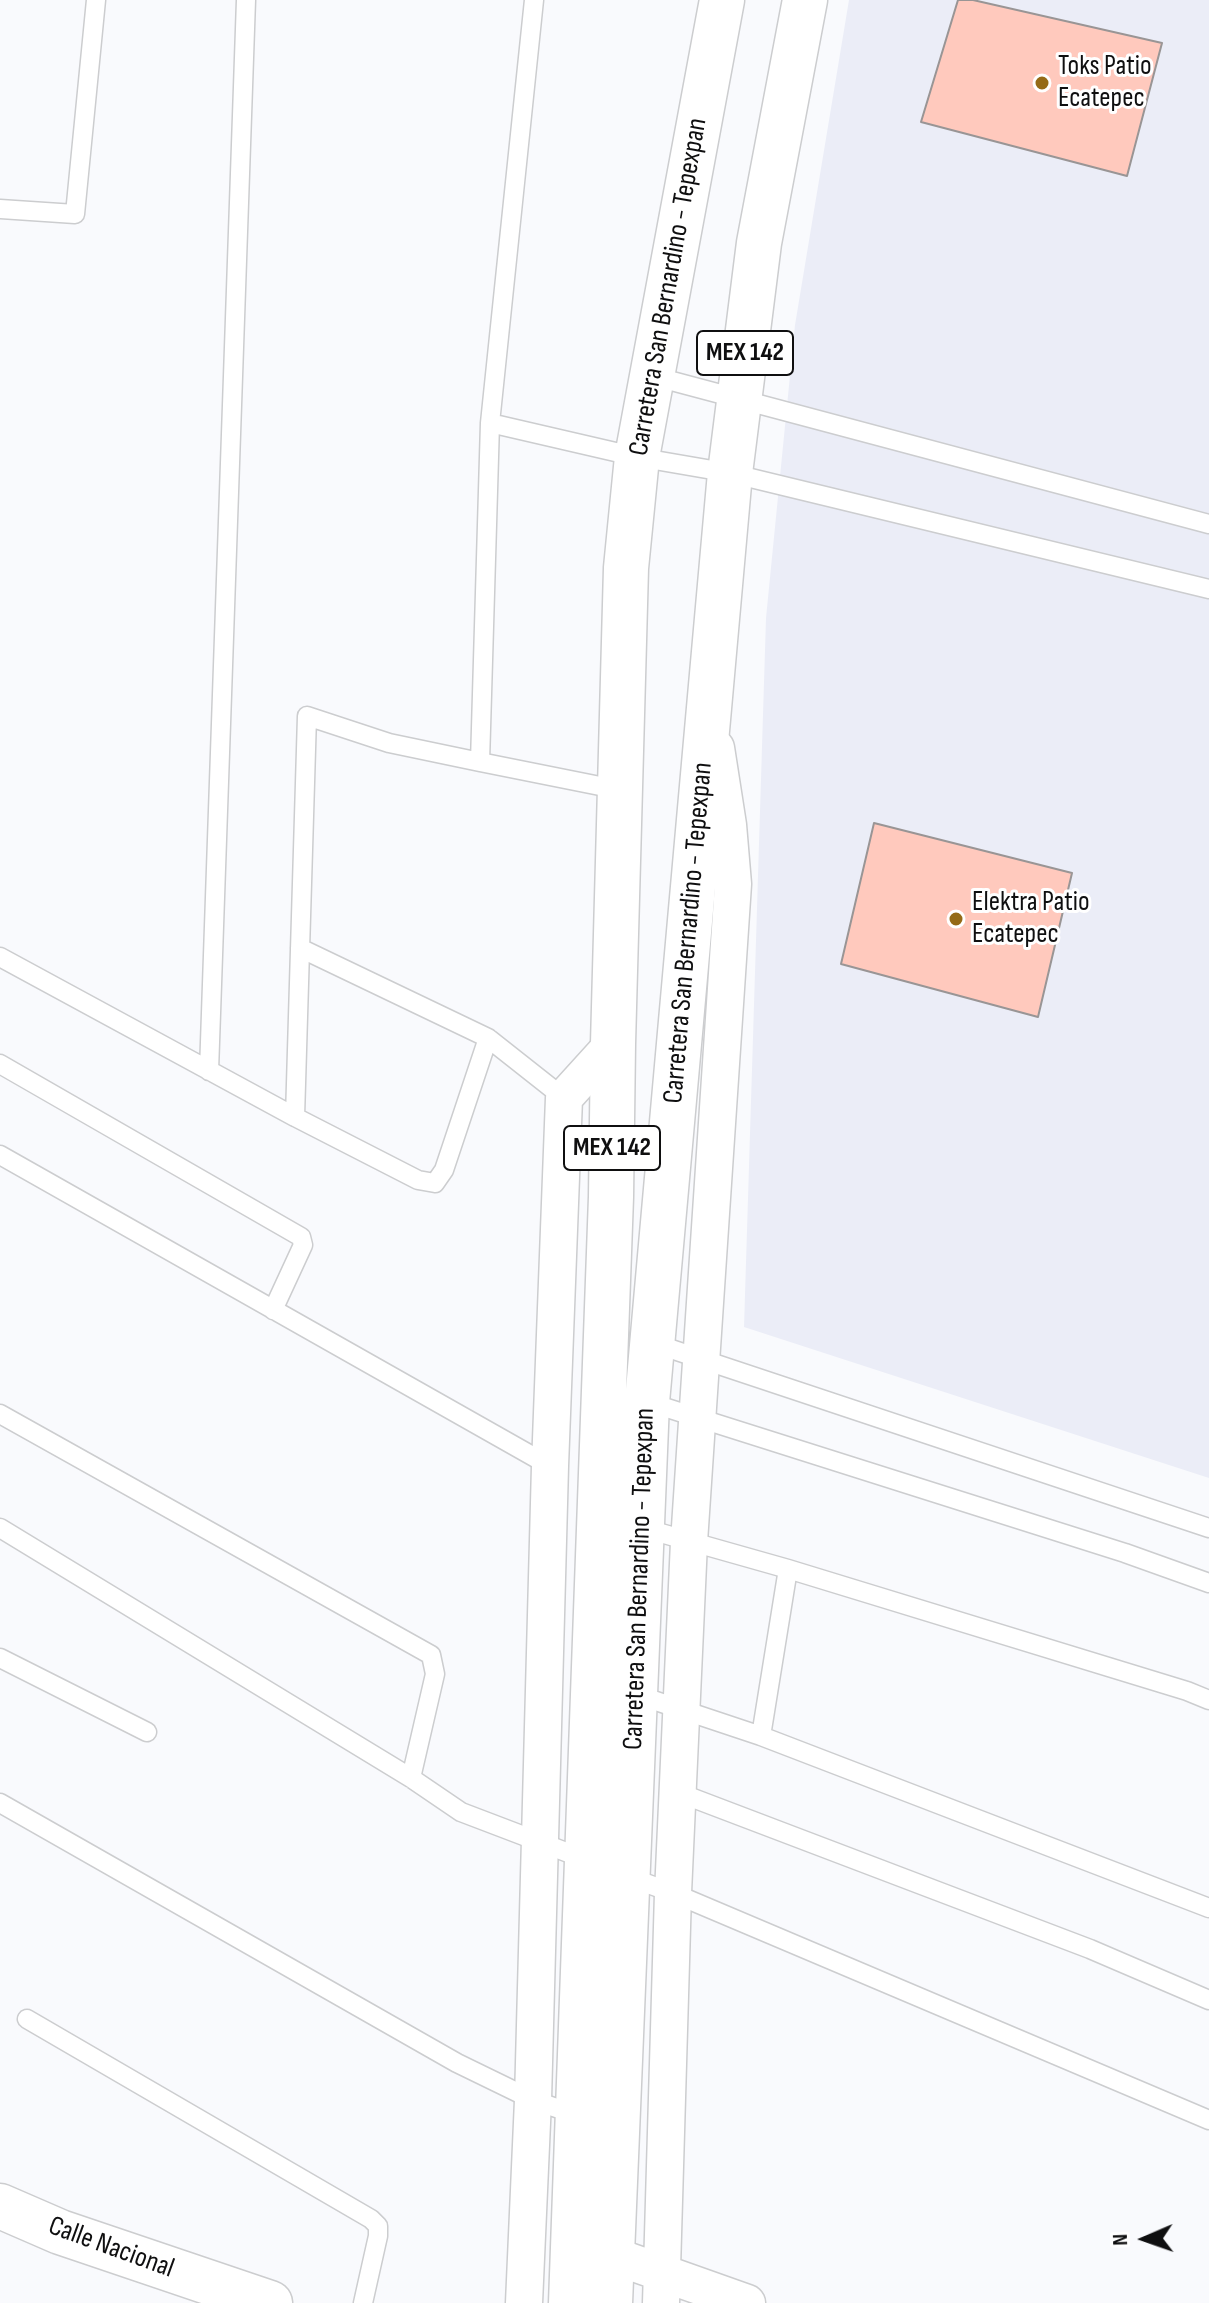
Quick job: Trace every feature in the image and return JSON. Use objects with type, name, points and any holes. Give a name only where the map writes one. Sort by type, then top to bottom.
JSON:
[{"type":"main road","name":"Carretera San Bernardino - Tepexpan","points":[[610,2303],[592,2248],[578,2115],[606,1868],[635,1694],[647,1402],[730,473],[759,243],[805,0]]},
{"type":"main road","name":"Carretera San Bernardino - Tepexpan","points":[[571,2303],[592,2248],[606,1868],[613,1044],[626,568],[637,457],[718,1]]},
{"type":"main road","name":"Calle Nacional","points":[[0,2206],[60,2232],[270,2303]]},
{"type":"street","points":[[662,2288],[673,1893],[689,1542],[733,884],[728,825],[709,709]]},
{"type":"street","points":[[524,2303],[564,1098],[613,1044]]},
{"type":"street","points":[[592,2248],[662,2288],[747,2303]]},
{"type":"lane","points":[[0,209],[75,214],[96,0]]},
{"type":"lane","points":[[209,1071],[246,0]]},
{"type":"lane","points":[[480,762],[490,423],[534,0]]},
{"type":"lane","points":[[653,376],[1209,524]]},
{"type":"lane","points":[[490,423],[637,457],[730,473],[1209,589]]},
{"type":"lane","points":[[295,1117],[307,716],[389,743],[620,790]]},
{"type":"lane","points":[[300,948],[488,1038],[564,1098]]},
{"type":"lane","points":[[0,957],[295,1117],[418,1180],[435,1183],[444,1170],[488,1038]]},
{"type":"lane","points":[[0,1064],[301,1237],[303,1245],[273,1310]]},
{"type":"lane","points":[[0,1155],[550,1466]]},
{"type":"lane","points":[[653,1343],[1209,1528]]},
{"type":"lane","points":[[647,1402],[1125,1553],[1209,1583]]},
{"type":"lane","points":[[0,1414],[431,1655],[435,1674],[411,1778]]},
{"type":"lane","points":[[0,1528],[411,1778],[461,1812],[673,1893],[1209,2120]]},
{"type":"lane","points":[[643,1528],[788,1569],[1209,1700]]},
{"type":"lane","points":[[761,1736],[788,1569]]},
{"type":"lane","points":[[0,1658],[147,1732]]},
{"type":"lane","points":[[635,1694],[761,1736],[1209,1908]]},
{"type":"lane","points":[[677,1792],[1090,1949],[1209,2000]]},
{"type":"lane","points":[[0,1803],[457,2063],[533,2100],[578,2115]]},
{"type":"lane","points":[[27,2019],[371,2219],[378,2226],[378,2236],[363,2303]]},
{"type":"shaded area","points":[[849,0],[1209,0],[1209,1478],[744,1327],[766,618],[795,325]]},
{"type":"building","name":"Toks Patio Ecatepec","points":[[958,0],[973,0],[1162,43],[1127,176],[921,122]]},
{"type":"building","name":"Elektra Patio Ecatepec","points":[[874,823],[1072,873],[1038,1017],[841,964]]},
{"type":"place","name":"Toks Patio Ecatepec","points":[[1042,83]]},
{"type":"place","name":"Elektra Patio Ecatepec","points":[[956,919]]}]
